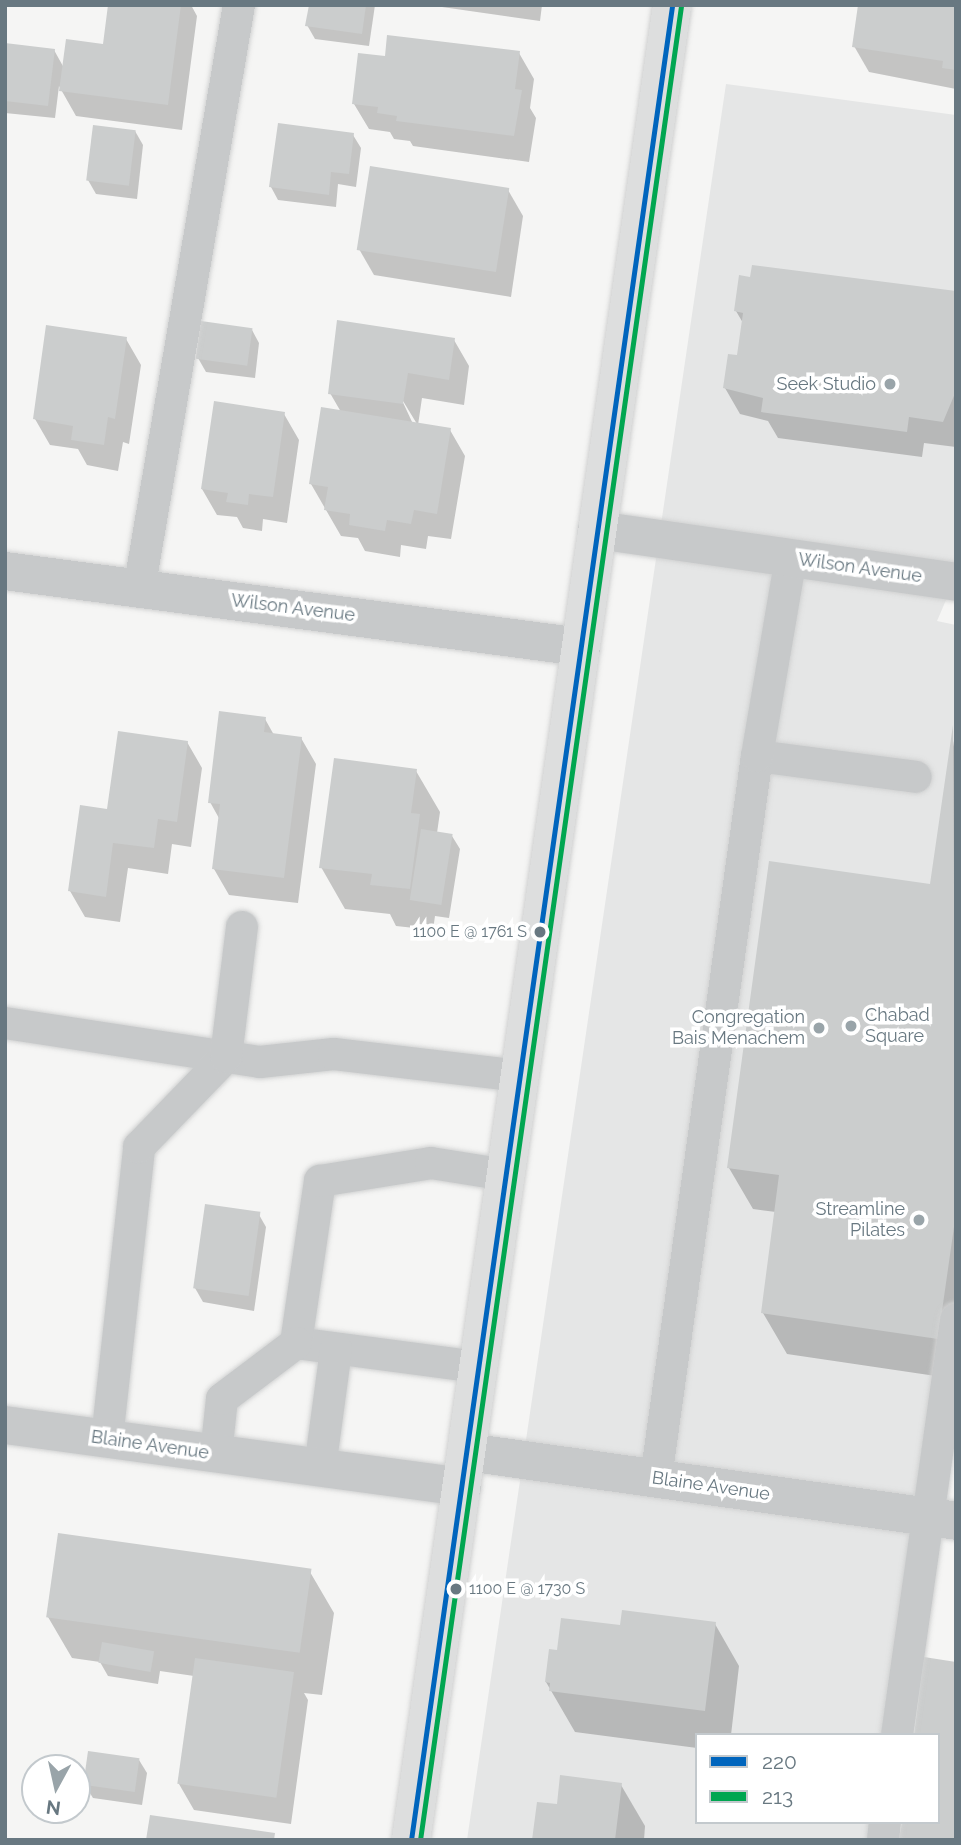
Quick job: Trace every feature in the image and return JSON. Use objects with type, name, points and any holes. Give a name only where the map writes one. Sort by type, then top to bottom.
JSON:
[{"type":"street","points":[[411,1840],[673,5]]},
{"type":"street","name":"Wilson Avenue","points":[[597,530],[956,582]]},
{"type":"street","name":"Wilson Avenue","points":[[5,571],[581,647]]},
{"type":"street","name":"Blaine Avenue","points":[[5,1424],[320,1468],[464,1469],[656,1478],[941,1519]]},
{"type":"lane","points":[[139,590],[239,5]]},
{"type":"lane","points":[[656,1478],[757,756],[791,558]]},
{"type":"lane","points":[[757,756],[916,777]]},
{"type":"lane","points":[[107,1439],[139,1147],[226,1057],[242,928]]},
{"type":"lane","points":[[5,1023],[260,1062],[334,1054],[520,1076]]},
{"type":"lane","points":[[216,1454],[222,1399],[296,1343],[320,1181],[430,1163],[506,1175]]},
{"type":"lane","points":[[897,1733],[941,1519],[956,1319]]},
{"type":"lane","points":[[296,1343],[478,1367]]},
{"type":"lane","points":[[320,1468],[336,1349]]},
{"type":"shaded area","points":[[726,84],[956,115],[956,577],[937,621],[956,625],[956,1382],[894,1733],[695,1733],[695,1824],[878,1824],[875,1840],[467,1840]]},
{"type":"building","points":[[108,5],[181,5],[168,105],[59,91],[66,39],[103,44]]},
{"type":"building","points":[[309,5],[366,5],[362,34],[305,26]]},
{"type":"building","points":[[858,5],[956,5],[956,70],[942,68],[943,61],[852,47]]},
{"type":"building","points":[[387,35],[520,51],[515,89],[522,90],[514,136],[396,121],[397,116],[377,113],[378,107],[352,104],[358,53],[385,56]]},
{"type":"building","points":[[5,43],[55,49],[48,106],[5,101]]},
{"type":"building","points":[[278,123],[354,133],[349,174],[331,172],[329,195],[269,187]]},
{"type":"building","points":[[93,125],[136,130],[129,186],[86,181]]},
{"type":"building","points":[[370,166],[509,188],[496,272],[357,250]]},
{"type":"building","points":[[752,265],[956,291],[956,391],[943,422],[909,417],[907,432],[761,412],[763,398],[723,388],[728,354],[737,355],[743,313],[734,311],[739,275],[750,277]]},
{"type":"building","points":[[337,320],[455,338],[449,380],[408,373],[403,404],[328,394]]},
{"type":"building","points":[[201,321],[252,328],[247,366],[196,359]]},
{"type":"building","points":[[46,325],[127,337],[115,419],[108,417],[104,445],[71,440],[73,426],[33,419]]},
{"type":"building","points":[[214,401],[285,412],[273,497],[249,494],[248,505],[226,502],[228,493],[201,489]]},
{"type":"building","points":[[321,407],[451,428],[437,514],[414,510],[411,524],[387,520],[385,531],[349,525],[350,514],[324,510],[328,487],[309,484]]},
{"type":"building","points":[[219,711],[266,717],[264,732],[302,737],[284,878],[212,869],[220,804],[208,803]]},
{"type":"building","name":"Chabad Square","points":[[953,725],[956,1213],[938,1339],[761,1313],[779,1175],[727,1168],[769,861],[930,884]]},
{"type":"building","points":[[118,731],[188,741],[177,822],[158,819],[154,848],[113,843],[106,897],[68,891],[80,805],[107,809]]},
{"type":"building","points":[[334,758],[417,769],[411,813],[420,814],[410,889],[370,885],[372,874],[319,868]]},
{"type":"building","points":[[421,829],[453,834],[441,905],[410,900]]},
{"type":"building","points":[[205,1204],[260,1212],[249,1296],[193,1288]]},
{"type":"building","points":[[58,1533],[312,1569],[300,1653],[46,1617]]},
{"type":"building","points":[[622,1610],[716,1622],[705,1711],[549,1691],[550,1683],[545,1682],[549,1649],[557,1650],[561,1618],[620,1625]]},
{"type":"building","points":[[102,1642],[154,1651],[151,1672],[98,1663]]},
{"type":"building","points":[[924,1657],[956,1662],[956,1840],[899,1840],[902,1824],[940,1824],[940,1733],[914,1733]]},
{"type":"building","points":[[195,1658],[294,1672],[276,1798],[177,1784]]},
{"type":"building","points":[[88,1751],[139,1758],[135,1792],[91,1786],[91,1754],[88,1754]]},
{"type":"building","points":[[560,1775],[622,1783],[615,1840],[532,1840],[537,1802],[557,1804]]},
{"type":"building","points":[[150,1815],[275,1833],[274,1840],[146,1840]]},
{"type":"transit line","name":"220","points":[[411,1840],[672,5]]},
{"type":"transit line","name":"213","points":[[420,1840],[681,6]]},
{"type":"place","name":"Seek Studio","points":[[890,384]]},
{"type":"place","name":"1100 E @ 1761 S","points":[[540,932]]},
{"type":"place","name":"Chabad Square","points":[[851,1026]]},
{"type":"place","name":"Congregation Bais Menachem","points":[[819,1028]]},
{"type":"place","name":"Streamline Pilates","points":[[919,1220]]},
{"type":"place","name":"1100 E @ 1730 S","points":[[456,1589]]}]
